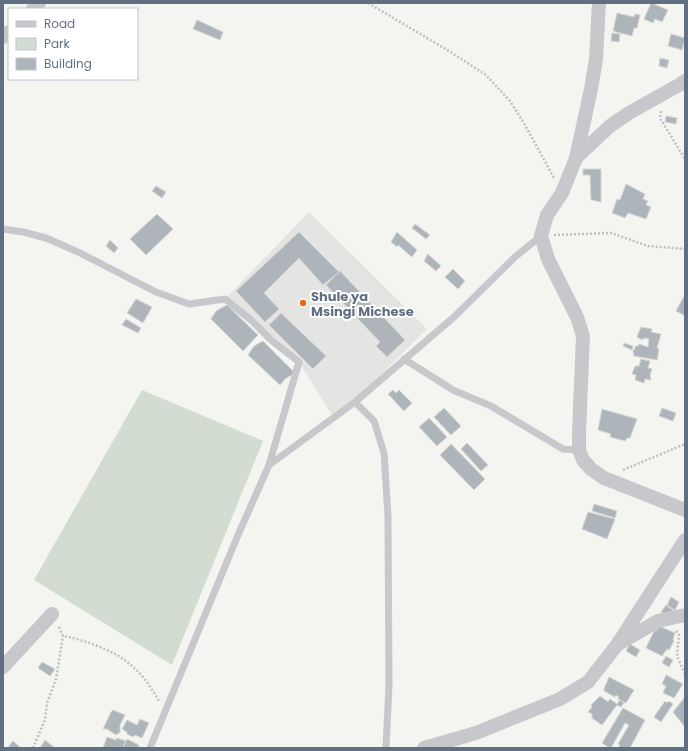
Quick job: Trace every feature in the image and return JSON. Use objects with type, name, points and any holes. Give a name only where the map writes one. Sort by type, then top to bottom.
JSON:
[{"type":"street","points":[[599,3],[596,59],[584,128],[576,158],[562,193],[547,215],[541,236],[548,259],[577,317],[583,336],[579,432],[579,450],[583,460],[591,469],[604,478],[685,510]]},
{"type":"street","points":[[576,158],[610,126],[685,80]]},
{"type":"street","points":[[424,748],[476,733],[560,699],[588,682],[617,645],[685,540]]},
{"type":"street","points":[[3,667],[52,614]]},
{"type":"street","points":[[617,645],[658,621],[685,615]]},
{"type":"lane","points":[[3,229],[46,238],[78,252],[156,292],[189,304],[225,299],[251,320],[271,340],[299,362],[268,465],[150,748]]},
{"type":"lane","points":[[268,465],[355,402],[454,317],[516,256],[541,236]]},
{"type":"lane","points":[[404,359],[453,390],[491,406],[563,449],[579,450]]},
{"type":"lane","points":[[355,402],[374,421],[384,453],[388,516],[389,685],[386,748]]},
{"type":"path","points":[[368,3],[449,51],[486,75],[510,101],[525,125],[562,193]]},
{"type":"path","points":[[663,94],[660,118],[685,160]]},
{"type":"path","points":[[541,236],[611,233],[648,246],[685,249]]},
{"type":"path","points":[[604,478],[685,444]]},
{"type":"path","points":[[33,748],[45,720],[47,703],[56,679],[63,636],[52,614]]},
{"type":"path","points":[[658,621],[672,624],[679,634],[677,656],[685,674]]},
{"type":"path","points":[[63,636],[80,639],[116,655],[133,666],[151,687],[164,713]]},
{"type":"shaded area","points":[[309,212],[427,329],[335,420],[299,362],[225,299]]},
{"type":"green space","points":[[142,390],[263,441],[172,665],[34,580]]},
{"type":"building","points":[[651,3],[668,10],[662,22],[655,19],[653,23],[644,19]]},
{"type":"building","points":[[617,13],[634,17],[635,14],[640,15],[637,28],[634,28],[632,36],[613,31]]},
{"type":"building","points":[[197,20],[223,32],[220,40],[193,29]]},
{"type":"building","points":[[612,33],[620,34],[619,42],[611,41]]},
{"type":"building","points":[[671,34],[685,38],[682,50],[668,46]]},
{"type":"building","points":[[660,58],[669,60],[667,68],[659,66]]},
{"type":"building","points":[[666,116],[677,118],[676,124],[665,122]]},
{"type":"building","points":[[583,169],[601,169],[601,202],[591,200],[590,175],[583,175]]},
{"type":"building","points":[[626,184],[645,194],[643,199],[648,201],[646,205],[651,207],[646,219],[628,213],[625,218],[612,213],[617,199],[620,200]]},
{"type":"building","points":[[156,186],[166,192],[162,198],[152,191]]},
{"type":"building","points":[[157,214],[173,229],[146,255],[130,239]]},
{"type":"building","points":[[415,224],[430,235],[426,239],[412,228]]},
{"type":"building","points":[[299,232],[339,272],[323,285],[299,258],[264,293],[279,309],[265,322],[236,291]]},
{"type":"building","points":[[397,232],[417,250],[412,257],[398,245],[397,247],[391,242]]},
{"type":"building","points":[[110,240],[118,248],[114,253],[106,246]]},
{"type":"building","points":[[428,254],[441,266],[436,271],[424,261]]},
{"type":"building","points":[[453,269],[465,281],[458,289],[445,277]]},
{"type":"building","points":[[340,271],[405,340],[387,357],[376,346],[380,342],[326,285]]},
{"type":"building","points":[[685,294],[685,316],[676,311]]},
{"type":"building","points":[[136,299],[152,307],[143,323],[127,313]]},
{"type":"building","points":[[227,305],[258,335],[243,351],[211,319],[216,311]]},
{"type":"building","points":[[281,313],[326,356],[313,369],[269,325]]},
{"type":"building","points":[[126,319],[141,328],[138,333],[122,325]]},
{"type":"building","points":[[641,327],[652,329],[651,332],[661,334],[657,348],[659,349],[657,360],[634,356],[633,351],[639,344],[648,347],[649,339],[644,338],[642,340],[637,337]]},
{"type":"building","points":[[263,341],[295,373],[285,379],[280,385],[248,355],[254,346]]},
{"type":"building","points":[[624,343],[633,346],[632,350],[623,346]]},
{"type":"building","points":[[641,359],[650,361],[648,368],[652,369],[650,375],[651,380],[645,379],[644,383],[635,380],[636,375],[632,374],[635,366],[639,366]]},
{"type":"building","points":[[393,390],[396,393],[399,390],[412,403],[404,411],[388,394]]},
{"type":"building","points":[[444,408],[461,426],[451,435],[434,417]]},
{"type":"building","points":[[662,408],[676,413],[673,421],[659,416]]},
{"type":"building","points":[[602,409],[637,419],[630,438],[627,438],[625,441],[610,437],[611,434],[598,430]]},
{"type":"building","points":[[429,418],[447,437],[437,446],[419,427]]},
{"type":"building","points":[[467,443],[488,465],[481,471],[461,449]]},
{"type":"building","points":[[451,444],[485,479],[474,490],[440,455]]},
{"type":"building","points":[[594,504],[617,511],[615,518],[592,511]]},
{"type":"building","points":[[588,512],[615,519],[607,539],[582,529]]},
{"type":"building","points":[[671,597],[679,602],[675,610],[667,605]]},
{"type":"building","points":[[666,605],[674,611],[670,618],[661,612]]},
{"type":"building","points":[[659,626],[675,633],[674,641],[669,650],[667,649],[662,656],[646,648],[654,631],[656,631]]},
{"type":"building","points":[[630,644],[640,650],[636,657],[626,651]]},
{"type":"building","points":[[666,656],[673,660],[669,667],[662,663]]},
{"type":"building","points":[[42,662],[55,669],[50,676],[38,668]]},
{"type":"building","points":[[666,675],[683,684],[674,698],[663,693],[666,686],[662,684]]},
{"type":"building","points":[[609,677],[634,690],[626,703],[618,699],[619,697],[616,695],[615,697],[604,691]]},
{"type":"building","points":[[600,696],[608,702],[610,699],[617,704],[620,700],[624,703],[621,707],[617,705],[602,725],[592,718],[592,714],[588,712],[592,707],[591,705]]},
{"type":"building","points":[[685,697],[685,727],[673,712]]},
{"type":"building","points":[[665,701],[667,703],[669,701],[673,704],[661,722],[654,717]]},
{"type":"building","points":[[623,708],[645,720],[630,748],[618,748],[620,745],[618,744],[629,725],[625,723],[611,748],[609,748],[602,743]]},
{"type":"building","points":[[113,710],[125,715],[120,725],[120,732],[116,735],[107,729],[103,729]]},
{"type":"building","points":[[140,719],[149,723],[142,738],[135,735],[133,737],[122,729],[127,720],[137,725]]},
{"type":"building","points":[[107,737],[126,741],[123,748],[103,748]]},
{"type":"building","points":[[127,739],[139,745],[138,748],[123,748]]},
{"type":"building","points":[[45,740],[55,748],[40,748]]},
{"type":"building","points":[[13,741],[21,748],[8,747]]},
{"type":"place","name":"Shule ya Msingi Michese","points":[[303,303]]}]
